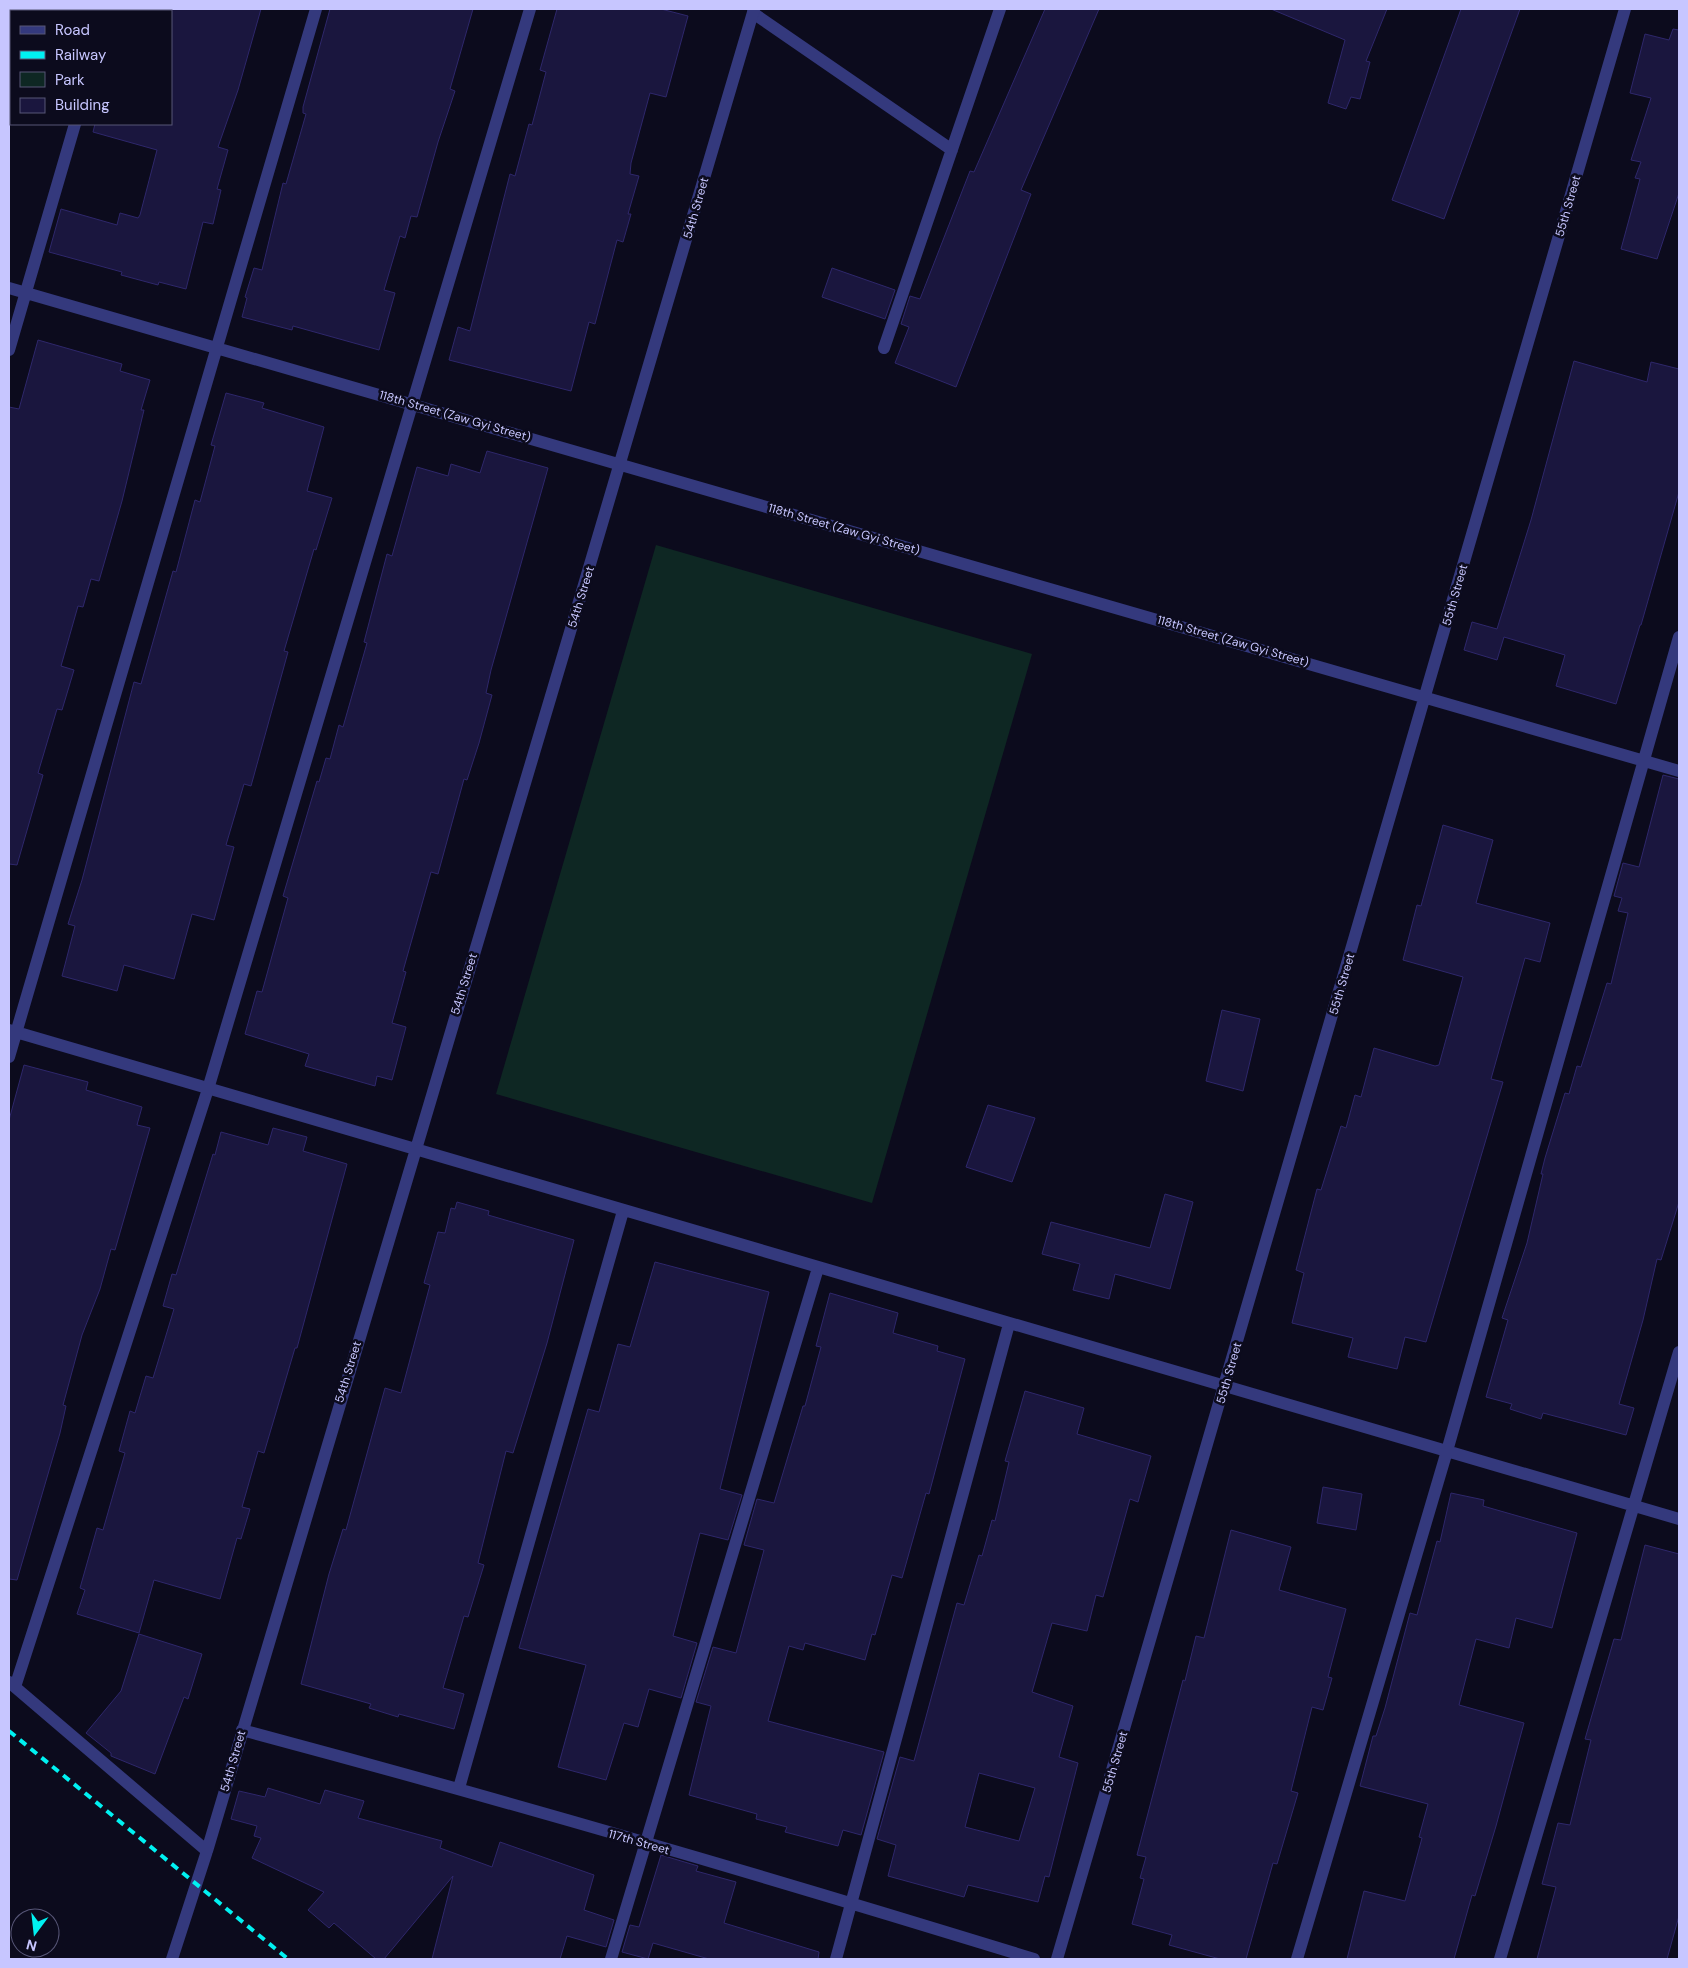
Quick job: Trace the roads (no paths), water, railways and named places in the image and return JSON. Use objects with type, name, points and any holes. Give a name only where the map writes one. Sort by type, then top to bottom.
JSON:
[{"type":"street","points":[[9,1057],[13,1031],[316,9]]},
{"type":"street","points":[[207,1851],[12,1684],[208,1088],[530,9]]},
{"type":"street","points":[[884,348],[1000,9]]},
{"type":"street","name":"55th Street","points":[[1058,1959],[1625,9]]},
{"type":"street","points":[[754,11],[952,150]]},
{"type":"street","name":"54th Street","points":[[172,1959],[207,1851],[415,1148],[621,464],[754,11]]},
{"type":"street","points":[[9,350],[75,125]]},
{"type":"street","name":"118th Street (Zaw Gyi Street)","points":[[9,288],[1679,771]]},
{"type":"street","points":[[1297,1959],[1447,1451],[1679,637]]},
{"type":"street","points":[[13,1031],[1009,1324],[1679,1518]]},
{"type":"street","points":[[459,1788],[623,1211]]},
{"type":"street","points":[[610,1959],[818,1268]]},
{"type":"street","points":[[836,1959],[1009,1324]]},
{"type":"street","points":[[1500,1959],[1679,1352]]},
{"type":"street","name":"117th Street","points":[[242,1730],[459,1788],[645,1844],[852,1903],[1034,1959]]},
{"type":"railway","points":[[9,1731],[288,1959]]}]
